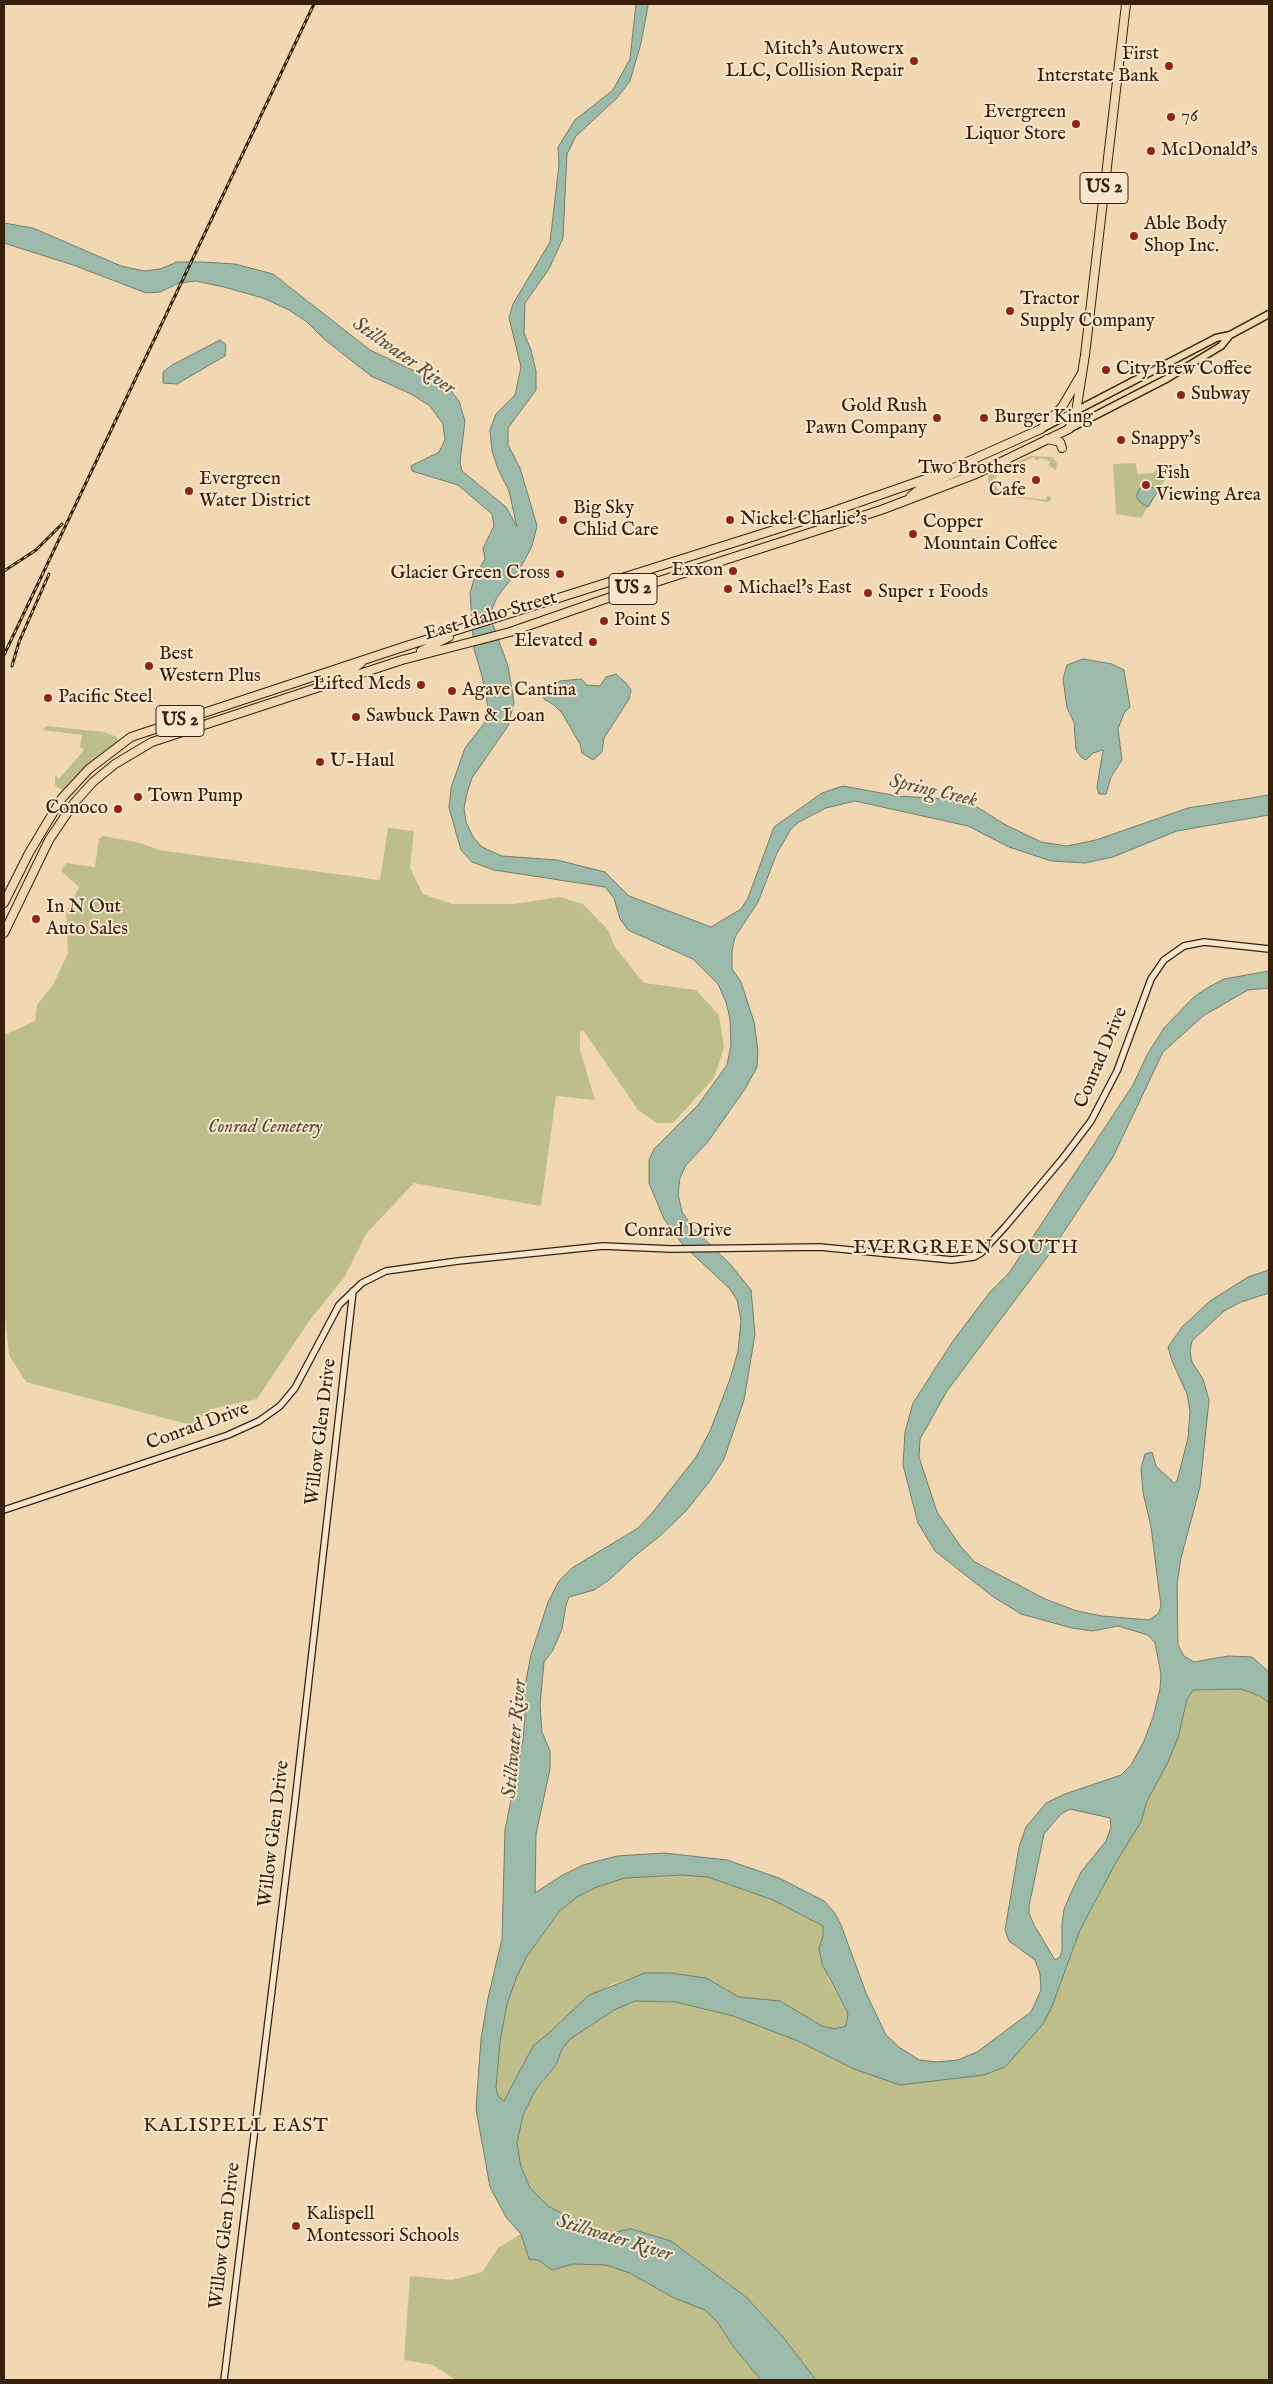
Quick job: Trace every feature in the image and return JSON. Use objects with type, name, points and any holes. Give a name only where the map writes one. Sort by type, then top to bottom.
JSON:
[{"type":"highway","name":"US 2","points":[[1068,429],[1076,412],[1083,372],[1126,4]]},
{"type":"highway","name":"US 2","points":[[1035,432],[1046,425],[1062,407],[1083,372]]},
{"type":"highway","name":"East Idaho Street","points":[[4,932],[57,827],[78,797],[104,772],[136,750],[165,736],[402,660],[510,632],[640,587],[903,502],[976,474],[1068,429]]},
{"type":"highway","name":"East Idaho Street","points":[[4,903],[29,853],[62,798],[88,769],[132,737],[366,659],[831,512],[940,474],[1035,432]]},
{"type":"highway","points":[[1047,439],[1060,442],[1062,448]]},
{"type":"highway","points":[[903,502],[925,485],[975,465]]},
{"type":"highway","points":[[402,660],[406,655],[420,651],[458,630]]},
{"type":"highway","points":[[291,696],[302,689],[353,669],[366,659]]},
{"type":"main road","points":[[1068,429],[1176,373],[1221,346],[1230,335],[1269,314]]},
{"type":"main road","name":"East Idaho Street","points":[[1035,432],[1216,338],[1230,335]]},
{"type":"main road","name":"Conrad Drive","points":[[4,1510],[228,1435],[259,1422],[280,1406],[296,1388],[333,1314],[353,1291],[376,1275],[411,1266],[588,1247],[672,1249],[834,1248],[957,1260],[977,1256],[1058,1165],[1091,1121],[1113,1080],[1151,979],[1164,960],[1184,946],[1204,942],[1269,949]]},
{"type":"main road","name":"Willow Glen Drive","points":[[224,2380],[294,1802],[353,1291]]},
{"type":"green space","points":[[1031,456],[1053,457],[1057,463],[1056,470],[1048,465],[1051,462],[1041,458],[1036,461],[1034,457],[1010,468],[1011,472],[1009,473],[1007,469],[996,474],[997,479],[993,478],[997,489],[1003,490],[1003,495],[1046,500],[1047,496],[1051,497],[1051,500],[1048,502],[994,494],[988,480],[989,473]]},
{"type":"green space","points":[[1136,463],[1137,474],[1153,473],[1160,466],[1175,464],[1141,518],[1116,514],[1113,464]]},
{"type":"green space","points":[[46,726],[104,732],[117,737],[118,741],[83,768],[63,789],[60,789],[55,785],[55,775],[59,779],[84,750],[80,747],[82,735],[43,730]]},
{"type":"green space","name":"Conrad Cemetery","points":[[388,828],[414,831],[410,868],[423,894],[452,904],[514,904],[560,897],[583,904],[608,930],[615,947],[644,983],[696,990],[719,1015],[724,1047],[714,1078],[673,1123],[657,1123],[638,1110],[584,1031],[580,1032],[580,1050],[595,1100],[556,1096],[541,1206],[414,1183],[366,1234],[344,1278],[312,1317],[257,1399],[211,1409],[191,1425],[26,1382],[9,1355],[4,1318],[4,1035],[35,1021],[37,1005],[53,985],[68,953],[66,913],[79,887],[61,871],[66,863],[95,867],[99,839],[102,836],[141,843],[158,850],[380,880]]},
{"type":"green space","points":[[1241,1689],[1260,1696],[1269,1703],[1269,2380],[816,2380],[783,2337],[746,2297],[671,2241],[631,2229],[605,2234],[593,2230],[548,2206],[530,2188],[521,2167],[517,2143],[523,2115],[536,2089],[556,2065],[562,2049],[570,2039],[614,2010],[635,2001],[676,2002],[733,2016],[798,2041],[854,2069],[900,2085],[984,2075],[1051,2009],[1080,1930],[1115,1864],[1141,1822],[1147,1801],[1178,1738],[1187,1699],[1193,1690]]},
{"type":"green space","points":[[682,1875],[708,1877],[773,1900],[823,1926],[827,1977],[848,2013],[847,2026],[835,2029],[822,2026],[780,2001],[739,1997],[706,1978],[671,1973],[645,1973],[610,1985],[564,2018],[533,2046],[504,2102],[498,2096],[496,2088],[500,2042],[507,2004],[517,1976],[527,1956],[560,1912],[577,1897],[597,1887],[625,1878]]},
{"type":"green space","points":[[521,2234],[529,2259],[538,2260],[552,2270],[573,2264],[606,2265],[630,2273],[674,2298],[705,2309],[718,2323],[733,2346],[761,2380],[456,2380],[433,2365],[404,2360],[410,2276],[452,2280],[482,2272],[498,2248]]},
{"type":"water","name":"Stillwater River","points":[[636,4],[648,4],[641,43],[630,81],[617,98],[576,136],[567,154],[563,238],[549,269],[525,303],[524,333],[531,350],[536,371],[536,390],[508,428],[508,445],[520,468],[537,526],[532,546],[522,565],[497,597],[492,609],[492,622],[508,666],[514,702],[508,726],[472,778],[467,793],[464,808],[466,822],[473,837],[482,847],[502,856],[557,860],[605,872],[629,896],[711,927],[741,909],[748,898],[774,827],[822,793],[843,786],[897,796],[966,800],[1004,824],[1041,842],[1067,846],[1096,840],[1188,808],[1269,795],[1269,815],[1177,831],[1113,857],[1085,863],[1051,861],[1009,847],[968,826],[855,801],[826,808],[799,822],[791,829],[777,853],[758,902],[735,937],[732,951],[732,969],[741,982],[754,1022],[758,1051],[757,1067],[745,1089],[707,1143],[686,1165],[680,1178],[678,1194],[682,1212],[694,1229],[730,1264],[751,1290],[755,1334],[744,1400],[724,1459],[686,1511],[609,1580],[594,1590],[569,1597],[562,1629],[553,1650],[544,1662],[540,1705],[542,1732],[550,1751],[550,1769],[536,1834],[535,1893],[561,1876],[583,1865],[617,1856],[664,1853],[727,1860],[779,1878],[824,1901],[834,1912],[841,1925],[866,1993],[886,2035],[899,2047],[919,2060],[937,2062],[958,2060],[977,2052],[1031,2012],[1041,1990],[1040,1974],[1035,1960],[1009,1941],[1005,1930],[1019,1847],[1026,1827],[1046,1803],[1065,1794],[1121,1775],[1131,1765],[1144,1741],[1153,1717],[1160,1689],[1161,1674],[1155,1643],[1148,1635],[1118,1626],[1093,1631],[1072,1628],[1021,1614],[992,1596],[935,1551],[918,1523],[903,1465],[905,1432],[913,1403],[953,1341],[990,1292],[1009,1273],[1133,1085],[1147,1055],[1164,1028],[1194,997],[1207,988],[1224,979],[1269,971],[1269,988],[1248,990],[1203,1016],[1163,1052],[1113,1157],[1048,1256],[947,1391],[920,1439],[919,1457],[937,1512],[961,1547],[975,1562],[1045,1599],[1077,1611],[1102,1616],[1149,1620],[1158,1614],[1161,1606],[1141,1468],[1145,1454],[1152,1452],[1156,1466],[1174,1483],[1177,1481],[1188,1438],[1190,1411],[1187,1394],[1172,1361],[1168,1347],[1182,1327],[1210,1301],[1248,1277],[1269,1270],[1269,1293],[1241,1302],[1224,1311],[1192,1341],[1190,1351],[1192,1362],[1203,1379],[1209,1400],[1200,1487],[1181,1558],[1177,1584],[1178,1645],[1184,1656],[1194,1662],[1228,1656],[1252,1657],[1269,1672],[1269,1703],[1260,1696],[1241,1689],[1193,1690],[1187,1699],[1178,1738],[1168,1762],[1147,1801],[1141,1822],[1115,1864],[1080,1930],[1051,2009],[1043,2024],[1005,2067],[984,2075],[900,2085],[854,2069],[798,2041],[733,2016],[676,2002],[635,2001],[614,2010],[570,2039],[562,2049],[556,2065],[536,2089],[523,2115],[517,2143],[521,2167],[530,2188],[548,2206],[593,2230],[605,2234],[631,2229],[671,2241],[746,2297],[783,2337],[816,2380],[761,2380],[733,2346],[718,2323],[705,2310],[674,2298],[630,2273],[606,2265],[573,2264],[552,2270],[538,2260],[529,2259],[521,2234],[506,2217],[490,2187],[476,2109],[481,2039],[488,1998],[502,1939],[505,1830],[523,1740],[525,1717],[524,1691],[531,1655],[548,1602],[559,1581],[572,1568],[638,1528],[696,1457],[710,1431],[730,1379],[738,1351],[741,1320],[737,1300],[730,1289],[683,1245],[664,1219],[649,1183],[649,1160],[654,1149],[698,1105],[727,1065],[731,1045],[730,1019],[726,1002],[718,984],[693,959],[628,930],[620,919],[614,898],[605,887],[494,870],[472,862],[461,850],[449,808],[451,788],[465,748],[486,721],[488,707],[474,649],[470,593],[475,576],[485,559],[483,548],[494,526],[492,514],[458,485],[412,471],[411,466],[439,452],[445,440],[443,424],[430,406],[411,394],[371,376],[324,339],[307,322],[289,310],[263,298],[196,281],[179,283],[160,292],[146,293],[76,266],[4,243],[4,223],[33,228],[121,266],[144,271],[160,269],[177,262],[202,262],[235,264],[273,274],[370,350],[448,387],[459,401],[465,421],[460,462],[462,471],[506,507],[517,527],[509,491],[498,469],[492,451],[490,430],[496,414],[515,395],[521,367],[509,318],[513,304],[550,242],[559,165],[558,147],[575,120],[613,90],[630,59]],"holes":[[[1070,1809],[1110,1818],[1111,1827],[1106,1841],[1081,1872],[1064,1909],[1062,1950],[1060,1957],[1055,1960],[1034,1925],[1029,1913],[1029,1906],[1044,1834],[1061,1814]],[[682,1875],[708,1877],[773,1900],[823,1926],[823,1936],[819,1949],[822,1964],[848,2013],[846,2026],[835,2029],[822,2026],[780,2001],[739,1997],[706,1978],[671,1973],[645,1973],[589,1995],[533,2046],[504,2101],[498,2096],[496,2088],[500,2042],[507,2004],[517,1976],[527,1956],[559,1912],[577,1897],[597,1887],[625,1878]]]},
{"type":"water","points":[[220,340],[226,345],[225,356],[177,384],[163,383],[163,372],[172,365]]},
{"type":"water","points":[[1150,486],[1158,491],[1148,507],[1140,502],[1136,496],[1140,488]]},
{"type":"water","points":[[1083,659],[1112,664],[1124,670],[1130,707],[1124,713],[1118,729],[1122,760],[1111,777],[1106,794],[1099,794],[1097,787],[1103,750],[1093,753],[1086,760],[1082,758],[1076,750],[1074,722],[1067,708],[1063,679],[1067,665]]},
{"type":"water","points":[[616,674],[631,690],[629,699],[604,738],[602,752],[593,760],[582,753],[580,744],[562,713],[544,699],[544,690],[560,681],[581,679],[587,685],[600,686],[606,677]]},
{"type":"railway","points":[[4,655],[314,4]]},
{"type":"railway","points":[[4,571],[36,550],[62,524]]},
{"type":"railway","points":[[12,666],[19,642],[49,574]]},
{"type":"place","name":"Mitch's Autowerx LLC, Collision Repair","points":[[914,61]]},
{"type":"place","name":"First Interstate Bank","points":[[1169,66]]},
{"type":"place","name":"76","points":[[1171,117]]},
{"type":"place","name":"Evergreen Liquor Store","points":[[1076,124]]},
{"type":"place","name":"McDonald's","points":[[1151,151]]},
{"type":"place","name":"Able Body Shop Inc.","points":[[1134,236]]},
{"type":"place","name":"Tractor Supply Company","points":[[1010,311]]},
{"type":"place","name":"City Brew Coffee","points":[[1106,370]]},
{"type":"place","name":"Subway","points":[[1181,395]]},
{"type":"place","name":"Gold Rush Pawn Company","points":[[937,418]]},
{"type":"place","name":"Burger King","points":[[984,418]]},
{"type":"place","name":"Snappy's","points":[[1121,440]]},
{"type":"place","name":"Two Brothers Cafe","points":[[1036,480]]},
{"type":"place","name":"Fish Viewing Area","points":[[1146,485]]},
{"type":"place","name":"Evergreen Water District","points":[[189,491]]},
{"type":"place","name":"Big Sky Chlid Care","points":[[563,520]]},
{"type":"place","name":"Nickel Charlie's","points":[[730,520]]},
{"type":"place","name":"Copper Mountain Coffee","points":[[913,534]]},
{"type":"place","name":"Exxon","points":[[733,571]]},
{"type":"place","name":"Glacier Green Cross","points":[[560,574]]},
{"type":"place","name":"Michael's East","points":[[728,589]]},
{"type":"place","name":"Super 1 Foods","points":[[868,593]]},
{"type":"place","name":"Point S","points":[[604,621]]},
{"type":"place","name":"Elevated","points":[[593,642]]},
{"type":"place","name":"Best Western Plus","points":[[149,666]]},
{"type":"place","name":"Lifted Meds","points":[[421,685]]},
{"type":"place","name":"Agave Cantina","points":[[452,691]]},
{"type":"place","name":"Pacific Steel","points":[[48,698]]},
{"type":"place","name":"Sawbuck Pawn & Loan","points":[[356,717]]},
{"type":"place","name":"U-Haul","points":[[320,762]]},
{"type":"place","name":"Town Pump","points":[[138,797]]},
{"type":"place","name":"Conoco","points":[[118,809]]},
{"type":"place","name":"In N Out Auto Sales","points":[[36,919]]},
{"type":"place","name":"Kalispell Montessori Schools","points":[[296,2226]]},
{"type":"district","name":"EVERGREEN SOUTH","points":[[966,1249]]},
{"type":"district","name":"KALISPELL EAST","points":[[236,2127]]},
{"type":"water label","name":"Spring Creek","points":[[933,792]]}]
